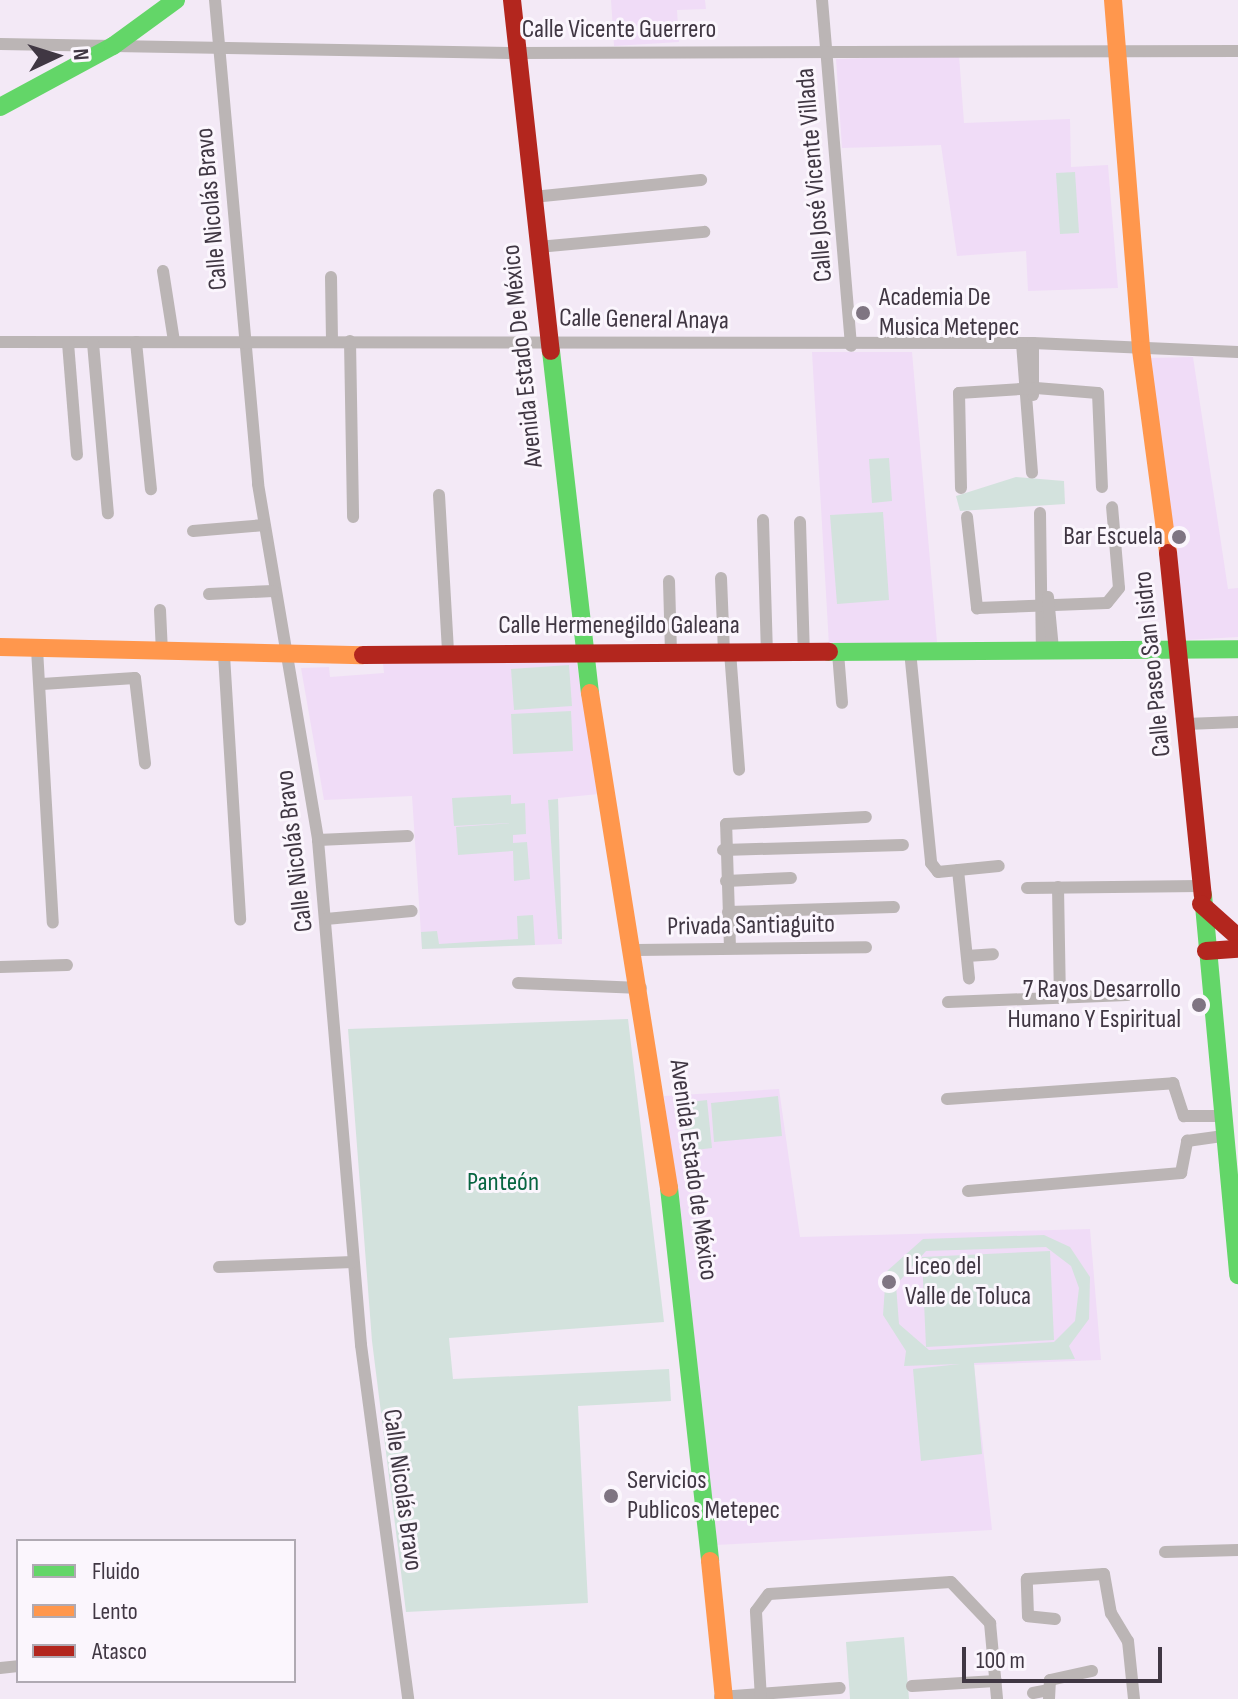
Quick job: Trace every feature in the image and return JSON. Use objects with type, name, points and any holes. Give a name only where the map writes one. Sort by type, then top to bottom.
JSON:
[{"type":"main road","points":[[0,107],[113,46],[176,0]]},
{"type":"main road","points":[[512,0],[517,53]]},
{"type":"main road","name":"Calle Paseo San Isidro","points":[[1113,0],[1141,350],[1181,651],[1200,895],[1224,1136],[1234,1203],[1238,1275]]},
{"type":"main road","name":"Avenida Estado De México","points":[[517,53],[546,341],[584,652]]},
{"type":"main road","name":"Calle Hermenegildo Galeana","points":[[0,647],[286,656],[448,652],[838,653],[1238,649]]},
{"type":"main road","name":"Avenida Estado de México","points":[[584,652],[636,950],[681,1265],[722,1697]]},
{"type":"main road","points":[[1200,895],[1237,947],[1206,951]]},
{"type":"street","name":"Calle Nicolás Bravo","points":[[215,0],[264,525],[318,840],[353,1262],[408,1699]]},
{"type":"street","name":"Calle José Vicente Villada","points":[[822,0],[851,346]]},
{"type":"street","name":"Calle Vicente Guerrero","points":[[0,44],[517,53],[1238,51]]},
{"type":"street","points":[[533,197],[701,180]]},
{"type":"street","points":[[538,247],[704,232]]},
{"type":"street","points":[[163,271],[174,341]]},
{"type":"street","points":[[331,277],[332,340]]},
{"type":"street","name":"Calle General Anaya","points":[[0,342],[245,339],[851,346],[1027,343],[1238,352]]},
{"type":"street","points":[[350,341],[353,517]]},
{"type":"street","points":[[136,342],[151,489]]},
{"type":"street","points":[[68,343],[77,455]]},
{"type":"street","points":[[93,343],[108,513]]},
{"type":"street","points":[[1027,343],[1032,473]]},
{"type":"street","points":[[961,488],[957,396],[1030,388],[1098,393],[1102,487]]},
{"type":"street","points":[[439,495],[448,652]]},
{"type":"street","points":[[967,517],[974,604],[1107,603],[1117,596],[1112,507]]},
{"type":"street","points":[[1040,513],[1047,650]]},
{"type":"street","points":[[763,520],[767,653]]},
{"type":"street","points":[[800,522],[804,653]]},
{"type":"street","points":[[193,531],[264,525]]},
{"type":"street","points":[[721,578],[739,770]]},
{"type":"street","points":[[669,581],[671,653]]},
{"type":"street","points":[[209,594],[273,591]]},
{"type":"street","points":[[160,610],[162,653]]},
{"type":"street","points":[[37,649],[42,684],[53,923]]},
{"type":"street","points":[[910,651],[931,863],[938,872],[999,866]]},
{"type":"street","points":[[838,653],[842,703]]},
{"type":"street","points":[[224,655],[240,920]]},
{"type":"street","points":[[42,684],[135,678],[145,763]]},
{"type":"street","points":[[1186,724],[1238,722]]},
{"type":"street","points":[[730,948],[723,850],[730,822],[866,817]]},
{"type":"street","points":[[318,840],[408,836]]},
{"type":"street","points":[[723,850],[903,845]]},
{"type":"street","points":[[958,870],[969,978]]},
{"type":"street","points":[[726,881],[791,878]]},
{"type":"street","points":[[1058,887],[1060,998]]},
{"type":"street","points":[[1027,888],[1200,895]]},
{"type":"street","points":[[728,912],[894,907]]},
{"type":"street","points":[[326,919],[412,911]]},
{"type":"street","name":"Privada Santiaguito","points":[[636,950],[866,947]]},
{"type":"street","points":[[967,956],[993,954]]},
{"type":"street","points":[[0,967],[67,965]]},
{"type":"street","points":[[518,983],[641,988]]},
{"type":"street","points":[[948,1002],[1127,995]]},
{"type":"street","points":[[947,1099],[1057,1087],[1179,1087],[1184,1116],[1222,1116]]},
{"type":"street","points":[[968,1191],[1185,1169],[1187,1141],[1224,1136]]},
{"type":"street","points":[[219,1267],[353,1262]]},
{"type":"street","points":[[1165,1552],[1238,1550]]},
{"type":"street","points":[[1055,1619],[1028,1616],[1027,1579],[1104,1574],[1111,1613],[1128,1641],[1134,1699]]},
{"type":"street","points":[[761,1695],[756,1611],[769,1594],[951,1582],[990,1623],[997,1699]]},
{"type":"street","points":[[1033,1693],[1049,1694],[1050,1680],[1063,1673],[1092,1671]]},
{"type":"street","points":[[912,1686],[996,1681]]},
{"type":"street","points":[[722,1697],[840,1688]]},
{"type":"shaded area","points":[[611,0],[705,0],[706,9],[677,10],[679,42],[614,46]]},
{"type":"shaded area","points":[[959,55],[964,123],[1070,119],[1071,167],[1108,165],[1118,288],[1028,291],[1026,251],[957,256],[941,145],[842,148],[836,59]]},
{"type":"shaded area","points":[[812,352],[912,352],[937,642],[829,645]]},
{"type":"shaded area","points":[[1193,357],[1228,589],[1238,588],[1238,637],[1186,640],[1149,358]]},
{"type":"shaded area","points":[[576,660],[599,794],[558,798],[562,944],[422,949],[412,796],[324,800],[301,668],[329,667],[330,677],[384,673],[383,664]]},
{"type":"shaded area","name":"Liceo del Valle de Toluca","points":[[779,1089],[800,1237],[1090,1229],[1101,1360],[974,1365],[992,1530],[716,1545],[664,1096]]},
{"type":"green space","points":[[1075,172],[1079,233],[1060,234],[1056,173]]},
{"type":"green space","points":[[889,458],[892,501],[872,503],[869,459]]},
{"type":"green space","points":[[1016,477],[1064,481],[1065,504],[960,511],[956,496]]},
{"type":"green space","points":[[883,512],[889,600],[837,604],[830,515]]},
{"type":"green space","points":[[569,665],[572,706],[514,710],[511,669]]},
{"type":"green space","points":[[571,711],[573,751],[513,754],[511,714]]},
{"type":"green space","points":[[511,795],[511,804],[525,803],[526,834],[513,835],[513,843],[527,842],[530,879],[514,881],[513,851],[458,855],[456,827],[512,823],[454,826],[452,798]]},
{"type":"green space","points":[[558,799],[562,939],[558,939],[548,800]]},
{"type":"green space","points":[[533,915],[535,945],[422,949],[421,932],[437,931],[439,944],[518,939],[517,916]]},
{"type":"green space","name":"Panteón","points":[[628,1019],[664,1322],[449,1338],[453,1379],[669,1369],[671,1401],[578,1406],[588,1603],[406,1612],[372,1341],[348,1029]]},
{"type":"green space","points":[[778,1096],[782,1136],[714,1142],[711,1103]]},
{"type":"green space","points":[[707,1100],[712,1148],[687,1151],[682,1103]]},
{"type":"green space","points":[[1044,1235],[1070,1247],[1090,1277],[1089,1319],[1069,1346],[1075,1359],[974,1363],[982,1454],[921,1461],[913,1369],[960,1364],[904,1366],[906,1351],[883,1315],[886,1272],[923,1239]],"holes":[[[1046,1247],[1071,1266],[1079,1288],[1075,1321],[1054,1342],[929,1350],[899,1324],[896,1285],[926,1251]]]},
{"type":"green space","points":[[1050,1251],[1054,1340],[926,1347],[922,1257]]},
{"type":"green space","points":[[904,1637],[909,1699],[850,1699],[846,1642]]},
{"type":"traffic: fast","points":[[0,107],[113,46],[176,0]]},
{"type":"traffic: fast","points":[[551,351],[590,693]]},
{"type":"traffic: fast","points":[[829,652],[1238,649]]},
{"type":"traffic: fast","points":[[1203,895],[1238,1275]]},
{"type":"traffic: fast","points":[[669,1188],[710,1561]]},
{"type":"traffic: slow","points":[[1113,0],[1141,350],[1168,553]]},
{"type":"traffic: slow","points":[[0,647],[363,655]]},
{"type":"traffic: slow","points":[[590,693],[669,1188]]},
{"type":"traffic: slow","points":[[710,1561],[724,1699]]},
{"type":"traffic: jam","points":[[512,0],[551,351]]},
{"type":"traffic: jam","points":[[1168,553],[1203,895]]},
{"type":"traffic: jam","points":[[363,655],[829,652]]},
{"type":"traffic: jam","points":[[1201,904],[1238,937]]},
{"type":"traffic: jam","points":[[1206,951],[1238,949]]},
{"type":"place","name":"Academia De Musica Metepec","points":[[863,313]]},
{"type":"place","name":"Bar Escuela","points":[[1179,537]]},
{"type":"place","name":"7 Rayos Desarrollo Humano Y Espiritual","points":[[1199,1005]]},
{"type":"place","name":"Liceo del Valle de Toluca","points":[[889,1282]]},
{"type":"place","name":"Servicios Publicos Metepec","points":[[611,1496]]}]
